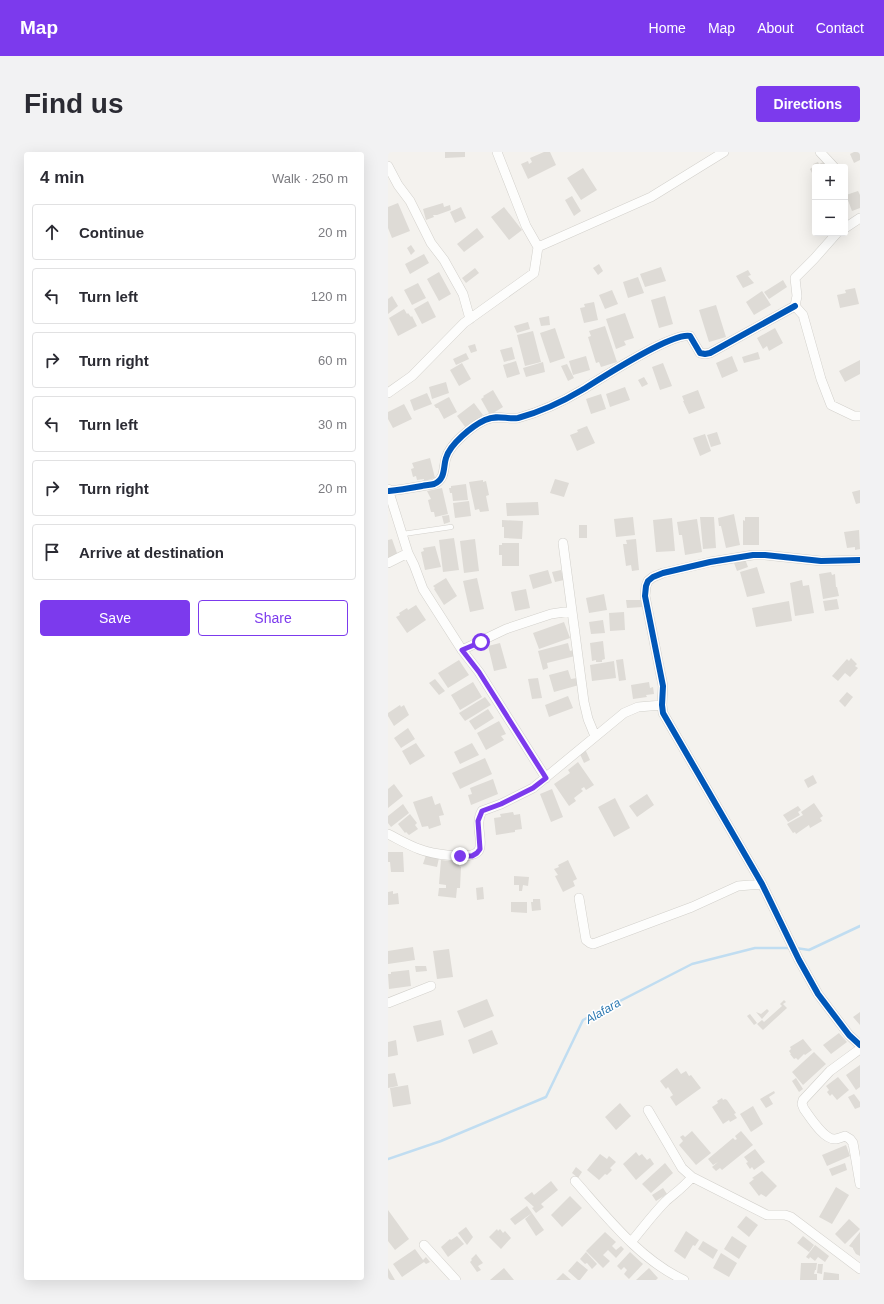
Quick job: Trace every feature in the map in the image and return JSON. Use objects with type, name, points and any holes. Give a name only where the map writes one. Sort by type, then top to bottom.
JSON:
[{"type":"street","points":[[388,393],[412,376],[470,319],[534,273],[538,247],[526,226],[497,152]]},
{"type":"street","points":[[538,247],[651,197],[724,152]]},
{"type":"street","points":[[820,152],[831,164]]},
{"type":"street","points":[[388,166],[398,185],[410,201],[431,243],[444,260],[463,294],[470,319]]},
{"type":"street","points":[[848,226],[860,218]]},
{"type":"street","points":[[546,778],[479,672],[462,650],[423,589],[408,553],[388,490],[434,484],[442,476],[445,469],[446,458],[456,443],[469,431],[485,420],[498,416],[516,418],[545,409],[581,390],[625,363],[670,341],[684,336],[690,336],[700,353],[710,353],[795,306],[797,296],[795,278],[834,236]]},
{"type":"street","points":[[795,306],[803,315],[821,379],[831,405],[854,416],[860,416]]},
{"type":"street","points":[[563,543],[584,702],[588,719],[595,736]]},
{"type":"street","points":[[388,563],[408,553]]},
{"type":"street","points":[[860,560],[821,561],[753,555],[710,562],[663,573],[653,577],[648,581],[645,596],[663,686],[663,713],[762,884],[799,960],[818,994],[845,1030],[860,1045]]},
{"type":"street","points":[[462,650],[506,629],[550,614],[571,611]]},
{"type":"street","points":[[388,834],[417,848],[433,853],[472,856],[480,849],[478,821],[482,811],[501,804],[533,788],[624,713],[638,708],[662,705]]},
{"type":"street","points":[[579,898],[586,940],[593,944],[692,907],[738,886],[762,884]]},
{"type":"street","points":[[388,1003],[431,986]]},
{"type":"street","points":[[860,1049],[830,1071],[803,1100],[802,1104],[804,1109],[824,1134],[835,1139],[845,1136],[854,1143],[860,1184]]},
{"type":"street","points":[[648,1110],[682,1168],[692,1177],[767,1215],[786,1215],[791,1217],[860,1268]]},
{"type":"street","points":[[631,1242],[648,1220],[692,1177]]},
{"type":"street","points":[[574,1181],[631,1242],[671,1274],[684,1280]]},
{"type":"street","points":[[424,1245],[456,1280]]},
{"type":"lane","points":[[403,534],[451,527]]},
{"type":"building","points":[[445,152],[465,152],[465,157],[445,158]]},
{"type":"building","points":[[544,152],[550,152],[556,165],[528,179],[521,164],[528,161],[529,164],[532,162],[530,158]]},
{"type":"building","points":[[860,152],[860,160],[854,163],[850,154]]},
{"type":"building","points":[[826,161],[828,164],[819,164]]},
{"type":"building","points":[[583,168],[597,190],[581,200],[567,178]]},
{"type":"building","points":[[858,191],[860,195],[860,208],[852,211],[848,200],[848,194]]},
{"type":"building","points":[[572,196],[581,211],[574,216],[565,200]]},
{"type":"building","points":[[398,203],[410,231],[392,238],[388,228],[388,207]]},
{"type":"building","points":[[443,203],[444,207],[450,205],[451,210],[433,215],[434,217],[426,220],[423,209]]},
{"type":"building","points":[[461,207],[466,218],[455,223],[450,212]]},
{"type":"building","points":[[504,207],[522,230],[509,240],[491,217]]},
{"type":"building","points":[[477,228],[484,237],[464,252],[457,244]]},
{"type":"building","points":[[411,245],[415,251],[411,255],[407,248]]},
{"type":"building","points":[[424,254],[429,263],[410,274],[405,264]]},
{"type":"building","points":[[599,264],[603,271],[598,275],[593,268]]},
{"type":"building","points":[[661,267],[666,281],[645,287],[640,274]]},
{"type":"building","points":[[475,268],[479,273],[466,283],[462,278]]},
{"type":"building","points":[[748,270],[751,275],[748,276],[754,283],[743,288],[736,276]]},
{"type":"building","points":[[439,272],[451,294],[439,301],[427,279]]},
{"type":"building","points":[[638,277],[644,293],[628,298],[623,282]]},
{"type":"building","points":[[783,280],[787,287],[769,299],[764,292]]},
{"type":"building","points":[[418,283],[426,298],[412,305],[404,290]]},
{"type":"building","points":[[855,288],[859,304],[840,308],[837,295],[846,293],[845,290]]},
{"type":"building","points":[[612,290],[618,304],[605,309],[599,295]]},
{"type":"building","points":[[762,291],[771,305],[754,315],[746,302]]},
{"type":"building","points":[[392,296],[398,306],[388,314],[388,299]]},
{"type":"building","points":[[665,296],[673,324],[659,328],[651,300]]},
{"type":"building","points":[[428,301],[436,317],[422,324],[414,309]]},
{"type":"building","points":[[594,302],[598,320],[584,323],[580,308],[585,307],[584,304]]},
{"type":"building","points":[[716,305],[726,337],[709,342],[699,310]]},
{"type":"building","points":[[404,309],[407,314],[408,313],[411,317],[412,316],[417,326],[398,336],[389,318]]},
{"type":"building","points":[[625,313],[634,338],[624,341],[626,345],[616,349],[606,319]]},
{"type":"building","points":[[549,316],[550,325],[541,326],[539,318]]},
{"type":"building","points":[[528,322],[530,329],[517,333],[514,326]]},
{"type":"building","points":[[605,326],[617,362],[601,367],[599,362],[596,363],[588,337],[591,336],[589,331]]},
{"type":"building","points":[[555,328],[565,358],[550,363],[540,333]]},
{"type":"building","points":[[775,328],[783,343],[769,351],[767,346],[763,349],[757,338]]},
{"type":"building","points":[[533,331],[541,362],[525,366],[517,335]]},
{"type":"building","points":[[475,344],[477,351],[471,353],[468,346]]},
{"type":"building","points":[[512,347],[515,359],[504,362],[500,350]]},
{"type":"building","points":[[758,352],[760,359],[744,363],[742,357]]},
{"type":"building","points":[[466,353],[469,359],[456,365],[453,359]]},
{"type":"building","points":[[586,356],[590,370],[573,375],[569,361]]},
{"type":"building","points":[[732,356],[738,371],[722,378],[716,363]]},
{"type":"building","points":[[860,360],[860,374],[845,382],[839,371]]},
{"type":"building","points":[[516,361],[520,374],[507,378],[503,365]]},
{"type":"building","points":[[543,362],[545,372],[526,377],[523,368]]},
{"type":"building","points":[[462,363],[471,379],[459,386],[450,370]]},
{"type":"building","points":[[663,363],[672,386],[660,390],[652,367]]},
{"type":"building","points":[[567,364],[574,378],[568,381],[561,366]]},
{"type":"building","points":[[644,377],[648,384],[642,387],[638,380]]},
{"type":"building","points":[[446,382],[449,393],[432,399],[429,387]]},
{"type":"building","points":[[625,387],[630,400],[610,407],[606,394]]},
{"type":"building","points":[[493,390],[503,407],[490,415],[481,399]]},
{"type":"building","points":[[698,390],[705,408],[689,414],[682,396]]},
{"type":"building","points":[[427,393],[432,404],[414,411],[410,400]]},
{"type":"building","points":[[601,394],[606,409],[591,414],[586,399]]},
{"type":"building","points":[[449,397],[457,412],[444,419],[438,408],[434,405]]},
{"type":"building","points":[[474,403],[483,415],[466,428],[457,416]]},
{"type":"building","points":[[404,404],[412,419],[393,428],[388,419],[388,412]]},
{"type":"building","points":[[587,426],[595,443],[577,451],[570,435]]},
{"type":"building","points":[[717,432],[721,444],[711,447],[707,435]]},
{"type":"building","points":[[705,434],[711,451],[700,456],[693,438]]},
{"type":"building","points":[[430,458],[435,478],[424,481],[424,479],[417,480],[416,476],[413,477],[411,469],[414,468],[412,463]]},
{"type":"building","points":[[555,479],[569,483],[564,497],[550,493]]},
{"type":"building","points":[[483,480],[483,482],[486,481],[489,495],[486,496],[489,511],[480,512],[479,509],[475,510],[469,482]]},
{"type":"building","points":[[466,484],[468,500],[453,501],[452,493],[450,493],[449,488],[451,488],[451,486]]},
{"type":"building","points":[[442,488],[448,514],[435,517],[434,512],[431,512],[428,500],[431,499],[427,491]]},
{"type":"building","points":[[860,490],[860,503],[856,504],[852,492]]},
{"type":"building","points":[[469,501],[471,516],[455,518],[453,503]]},
{"type":"building","points":[[538,502],[539,515],[507,516],[506,503]]},
{"type":"building","points":[[734,514],[740,545],[726,548],[718,518]]},
{"type":"building","points":[[449,515],[450,522],[444,524],[442,516]]},
{"type":"building","points":[[633,517],[635,535],[616,537],[614,519]]},
{"type":"building","points":[[700,517],[714,517],[716,548],[703,549]]},
{"type":"building","points":[[745,517],[759,517],[759,545],[743,545],[743,520],[745,521]]},
{"type":"building","points":[[672,518],[675,551],[656,552],[653,520]]},
{"type":"building","points":[[697,519],[702,552],[685,555],[682,535],[679,535],[677,522]]},
{"type":"building","points":[[502,520],[523,521],[522,539],[504,538],[504,527],[502,527]]},
{"type":"building","points":[[579,525],[587,525],[587,538],[579,538]]},
{"type":"building","points":[[859,530],[860,549],[855,550],[855,547],[847,548],[844,532]]},
{"type":"building","points":[[454,538],[459,570],[443,572],[439,540]]},
{"type":"building","points":[[392,539],[398,556],[388,559],[388,540]]},
{"type":"building","points":[[475,539],[479,571],[464,573],[460,541]]},
{"type":"building","points":[[636,539],[639,570],[632,571],[631,565],[626,566],[623,544],[627,544],[626,540]]},
{"type":"building","points":[[502,543],[519,543],[519,566],[502,566],[502,555],[499,555],[499,545],[502,545]]},
{"type":"building","points":[[435,546],[441,567],[425,570],[421,552],[424,551],[423,548]]},
{"type":"building","points":[[745,559],[748,567],[737,571],[734,563]]},
{"type":"building","points":[[757,567],[765,593],[747,597],[740,572]]},
{"type":"building","points":[[548,570],[552,583],[533,589],[529,575]]},
{"type":"building","points":[[561,570],[564,580],[555,582],[552,572]]},
{"type":"building","points":[[831,572],[832,575],[835,574],[836,587],[839,596],[823,599],[819,574]]},
{"type":"building","points":[[446,578],[457,596],[444,605],[433,586]]},
{"type":"building","points":[[477,578],[484,609],[470,612],[463,581]]},
{"type":"building","points":[[802,580],[803,586],[809,585],[814,613],[795,616],[790,583]]},
{"type":"building","points":[[526,589],[530,608],[515,611],[511,592]]},
{"type":"building","points":[[604,594],[607,610],[589,613],[586,598]]},
{"type":"building","points":[[837,599],[839,609],[825,611],[823,601]]},
{"type":"building","points":[[626,600],[643,600],[643,607],[627,608]]},
{"type":"building","points":[[789,601],[792,621],[756,627],[752,608]]},
{"type":"building","points":[[416,605],[426,620],[407,633],[396,617],[407,608],[408,610]]},
{"type":"building","points":[[624,612],[625,630],[610,631],[609,613]]},
{"type":"building","points":[[603,620],[605,633],[591,634],[589,622]]},
{"type":"building","points":[[564,622],[570,638],[539,649],[533,633]]},
{"type":"building","points":[[603,641],[605,659],[602,660],[602,662],[596,662],[596,660],[592,661],[590,643]]},
{"type":"building","points":[[500,643],[507,668],[494,671],[488,646]]},
{"type":"building","points":[[568,643],[570,651],[573,650],[575,656],[547,663],[548,668],[543,670],[538,651]]},
{"type":"building","points":[[851,658],[857,664],[855,666],[858,668],[850,677],[845,673],[838,681],[832,676],[847,659],[849,661]]},
{"type":"building","points":[[623,659],[626,680],[619,681],[616,660]]},
{"type":"building","points":[[459,660],[469,675],[448,688],[438,673]]},
{"type":"building","points":[[614,661],[616,678],[592,681],[590,665]]},
{"type":"building","points":[[568,670],[571,679],[577,678],[579,685],[554,692],[549,675]]},
{"type":"building","points":[[538,678],[542,698],[532,699],[528,679]]},
{"type":"building","points":[[435,679],[445,691],[439,695],[429,683]]},
{"type":"building","points":[[473,682],[482,697],[460,710],[451,695]]},
{"type":"building","points":[[649,682],[650,688],[653,687],[654,694],[646,695],[647,697],[633,699],[631,685]]},
{"type":"building","points":[[847,692],[853,697],[845,707],[839,701]]},
{"type":"building","points":[[568,696],[573,708],[549,717],[545,705]]},
{"type":"building","points":[[485,697],[491,705],[465,721],[459,713]]},
{"type":"building","points":[[400,705],[401,707],[404,705],[409,715],[394,726],[388,716],[388,713]]},
{"type":"building","points":[[488,709],[494,718],[475,730],[469,721]]},
{"type":"building","points":[[499,721],[506,734],[501,736],[504,740],[486,750],[477,733]]},
{"type":"building","points":[[408,728],[415,739],[401,748],[394,738]]},
{"type":"building","points":[[416,743],[425,756],[410,765],[402,751]]},
{"type":"building","points":[[472,743],[479,755],[460,764],[454,752]]},
{"type":"building","points":[[585,749],[590,760],[584,763],[579,752]]},
{"type":"building","points":[[485,758],[492,774],[460,789],[452,773]]},
{"type":"building","points":[[578,762],[594,785],[586,790],[584,787],[581,789],[583,791],[574,798],[576,801],[569,806],[554,784],[570,773],[568,770]]},
{"type":"building","points":[[813,775],[817,783],[808,788],[804,780]]},
{"type":"building","points":[[493,779],[498,794],[471,805],[468,795],[472,794],[470,788]]},
{"type":"building","points":[[394,784],[403,796],[388,808],[388,789]]},
{"type":"building","points":[[552,789],[563,817],[551,822],[540,794]]},
{"type":"building","points":[[647,794],[654,805],[637,817],[629,806]]},
{"type":"building","points":[[432,796],[435,805],[440,803],[444,815],[439,816],[441,825],[429,829],[428,826],[422,827],[413,802]]},
{"type":"building","points":[[615,798],[630,828],[614,837],[598,807]]},
{"type":"building","points":[[814,803],[823,816],[820,818],[822,821],[810,828],[809,825],[796,834],[795,832],[793,833],[787,824],[803,815],[801,812]]},
{"type":"building","points":[[403,804],[409,813],[391,827],[388,823],[388,816]]},
{"type":"building","points":[[798,806],[801,810],[798,812],[800,815],[788,822],[783,815]]},
{"type":"building","points":[[513,812],[514,815],[520,814],[522,829],[515,830],[515,832],[496,835],[494,818],[501,817],[500,814]]},
{"type":"building","points":[[410,814],[417,823],[415,825],[418,829],[409,835],[406,832],[405,833],[398,824]]},
{"type":"building","points":[[388,852],[403,852],[404,872],[391,872],[390,862],[388,862]]},
{"type":"building","points":[[426,855],[439,858],[437,867],[423,864]]},
{"type":"building","points":[[441,860],[459,862],[459,866],[461,867],[460,888],[457,888],[456,898],[438,896],[439,888],[446,888],[446,885],[439,884]]},
{"type":"building","points":[[568,860],[577,879],[573,881],[575,886],[563,892],[555,876],[558,875],[554,869],[559,867],[558,865]]},
{"type":"building","points":[[514,876],[529,877],[528,886],[523,885],[522,891],[519,891],[519,885],[514,885]]},
{"type":"building","points":[[483,887],[484,899],[477,900],[476,888]]},
{"type":"building","points":[[393,891],[393,894],[398,893],[399,904],[388,905],[388,892]]},
{"type":"building","points":[[533,899],[540,899],[541,910],[532,911],[531,902],[533,902]]},
{"type":"building","points":[[511,902],[527,902],[527,913],[511,912]]},
{"type":"building","points":[[413,947],[415,960],[388,964],[388,951]]},
{"type":"building","points":[[449,949],[453,977],[437,979],[433,951]]},
{"type":"building","points":[[415,966],[426,966],[427,971],[416,972]]},
{"type":"building","points":[[409,970],[411,986],[389,989],[388,974],[391,974],[391,972]]},
{"type":"building","points":[[487,999],[494,1016],[464,1028],[457,1011]]},
{"type":"building","points":[[784,1000],[786,1002],[783,1004],[787,1008],[763,1030],[757,1024],[762,1020],[764,1022],[782,1006],[780,1004]]},
{"type":"building","points":[[767,1009],[769,1011],[762,1019],[756,1012],[761,1014]]},
{"type":"building","points":[[860,1012],[860,1025],[853,1017]]},
{"type":"building","points":[[750,1014],[757,1023],[754,1025],[747,1016]]},
{"type":"building","points":[[441,1020],[444,1035],[417,1042],[413,1026]]},
{"type":"building","points":[[492,1030],[498,1044],[473,1054],[468,1040]]},
{"type":"building","points":[[839,1033],[847,1042],[831,1054],[823,1045]]},
{"type":"building","points":[[803,1039],[812,1050],[805,1055],[804,1054],[798,1060],[796,1058],[794,1059],[789,1051],[791,1049],[790,1047]]},
{"type":"building","points":[[396,1040],[398,1055],[388,1057],[388,1042]]},
{"type":"building","points":[[814,1052],[826,1064],[803,1085],[792,1072]]},
{"type":"building","points":[[860,1065],[860,1087],[856,1090],[846,1075]]},
{"type":"building","points":[[677,1068],[681,1074],[686,1071],[689,1076],[691,1075],[701,1088],[676,1106],[670,1097],[673,1095],[668,1087],[666,1089],[660,1081]]},
{"type":"building","points":[[395,1073],[398,1086],[388,1088],[388,1074]]},
{"type":"building","points":[[838,1077],[849,1090],[837,1100],[832,1094],[830,1096],[827,1092],[829,1090],[826,1086]]},
{"type":"building","points":[[796,1078],[803,1089],[799,1092],[792,1081]]},
{"type":"building","points":[[408,1085],[411,1104],[393,1107],[390,1088]]},
{"type":"building","points":[[774,1091],[775,1093],[769,1097],[773,1104],[766,1108],[760,1099]]},
{"type":"building","points":[[854,1094],[860,1102],[860,1107],[855,1109],[848,1097]]},
{"type":"building","points":[[722,1098],[723,1100],[727,1100],[736,1113],[734,1114],[737,1118],[730,1122],[729,1120],[723,1124],[712,1107]]},
{"type":"building","points":[[620,1103],[631,1116],[616,1130],[605,1117]]},
{"type":"building","points":[[753,1106],[763,1124],[751,1132],[740,1114]]},
{"type":"building","points":[[692,1131],[711,1153],[696,1165],[679,1145],[683,1141],[680,1137],[683,1135],[685,1137]]},
{"type":"building","points":[[741,1131],[753,1145],[722,1170],[720,1168],[716,1171],[712,1167],[718,1162],[713,1165],[708,1159],[733,1138],[735,1140],[737,1139],[735,1136]]},
{"type":"building","points":[[846,1145],[850,1156],[827,1166],[822,1155]]},
{"type":"building","points":[[755,1149],[765,1162],[754,1170],[752,1167],[750,1169],[746,1163],[748,1162],[744,1157]]},
{"type":"building","points":[[636,1152],[639,1156],[642,1154],[647,1160],[650,1158],[654,1164],[636,1180],[623,1164]]},
{"type":"building","points":[[600,1154],[607,1159],[609,1156],[616,1162],[610,1168],[612,1170],[599,1180],[587,1170]]},
{"type":"building","points":[[665,1163],[673,1173],[651,1193],[642,1184]]},
{"type":"building","points":[[845,1163],[847,1170],[832,1176],[829,1169]]},
{"type":"building","points":[[576,1167],[582,1172],[578,1178],[572,1173]]},
{"type":"building","points":[[762,1171],[777,1186],[766,1197],[761,1194],[759,1196],[749,1183],[754,1179],[752,1178]]},
{"type":"building","points":[[551,1181],[558,1190],[541,1204],[544,1207],[536,1213],[532,1208],[534,1207],[524,1198],[532,1192],[534,1195]]},
{"type":"building","points":[[836,1187],[849,1195],[832,1224],[819,1217]]},
{"type":"building","points":[[663,1188],[667,1194],[656,1201],[652,1195]]},
{"type":"building","points":[[570,1196],[582,1208],[562,1227],[551,1215]]},
{"type":"building","points":[[527,1206],[532,1213],[515,1225],[510,1219]]},
{"type":"building","points":[[388,1210],[409,1239],[395,1250],[388,1241]]},
{"type":"building","points":[[532,1213],[544,1230],[536,1236],[525,1219]]},
{"type":"building","points":[[746,1216],[758,1225],[749,1237],[737,1227]]},
{"type":"building","points":[[849,1219],[860,1229],[845,1244],[835,1234]]},
{"type":"building","points":[[466,1227],[473,1237],[467,1245],[458,1233]]},
{"type":"building","points":[[497,1229],[498,1231],[500,1229],[503,1233],[505,1231],[511,1238],[501,1249],[489,1237]]},
{"type":"building","points":[[686,1231],[699,1240],[695,1246],[693,1245],[685,1259],[674,1251]]},
{"type":"building","points":[[605,1232],[616,1242],[612,1246],[616,1250],[621,1246],[624,1249],[616,1258],[608,1250],[603,1255],[610,1261],[603,1268],[586,1251]]},
{"type":"building","points":[[860,1232],[860,1256],[856,1254],[853,1248],[849,1246]]},
{"type":"building","points":[[457,1236],[464,1244],[448,1257],[441,1247],[450,1239],[451,1240]]},
{"type":"building","points":[[732,1236],[747,1246],[739,1259],[724,1249]]},
{"type":"building","points":[[803,1236],[814,1245],[809,1252],[797,1243]]},
{"type":"building","points":[[703,1241],[718,1250],[713,1259],[698,1249]]},
{"type":"building","points":[[815,1245],[829,1256],[825,1262],[818,1257],[815,1261],[810,1257],[809,1259],[806,1257]]},
{"type":"building","points":[[415,1249],[423,1260],[426,1257],[430,1262],[426,1264],[424,1262],[402,1277],[393,1264]]},
{"type":"building","points":[[586,1252],[597,1264],[592,1269],[587,1263],[585,1264],[580,1259]]},
{"type":"building","points":[[630,1252],[643,1264],[629,1279],[624,1274],[627,1270],[624,1267],[621,1270],[617,1266]]},
{"type":"building","points":[[721,1253],[737,1263],[729,1277],[713,1268]]},
{"type":"building","points":[[476,1254],[483,1263],[478,1266],[481,1270],[477,1272],[470,1262]]},
{"type":"building","points":[[577,1261],[588,1270],[580,1280],[568,1271]]},
{"type":"building","points":[[801,1263],[817,1263],[814,1274],[817,1274],[817,1280],[800,1280]]},
{"type":"building","points":[[818,1264],[823,1264],[822,1274],[817,1273]]},
{"type":"building","points":[[388,1268],[395,1280],[388,1280]]},
{"type":"building","points":[[504,1268],[514,1280],[490,1280]]},
{"type":"building","points":[[649,1268],[658,1278],[656,1280],[636,1280]]},
{"type":"building","points":[[824,1272],[839,1274],[839,1280],[823,1280]]},
{"type":"building","points":[[563,1273],[571,1280],[556,1280]]},
{"type":"waterway","name":"Alafara","points":[[796,948],[809,950],[860,926]]},
{"type":"waterway","name":"Alafara","points":[[388,1159],[441,1141],[546,1097],[583,1020],[692,964],[755,948],[791,948]]},
{"type":"cycle path","points":[[389,491],[434,484],[438,482],[441,479],[446,458],[452,447],[474,426],[485,420],[494,417],[518,418],[551,406],[636,357],[668,341],[681,337],[690,336],[700,353],[710,353],[795,306]]},
{"type":"cycle path","points":[[860,560],[821,561],[753,555],[710,562],[663,573],[653,577],[648,581],[645,596],[663,686],[663,713],[762,884],[799,960],[818,994],[849,1035],[860,1045]]},
{"type":"route","points":[[460,856],[472,856],[480,849],[478,821],[482,811],[501,804],[533,788],[546,778],[479,672],[462,650],[481,642]]}]
